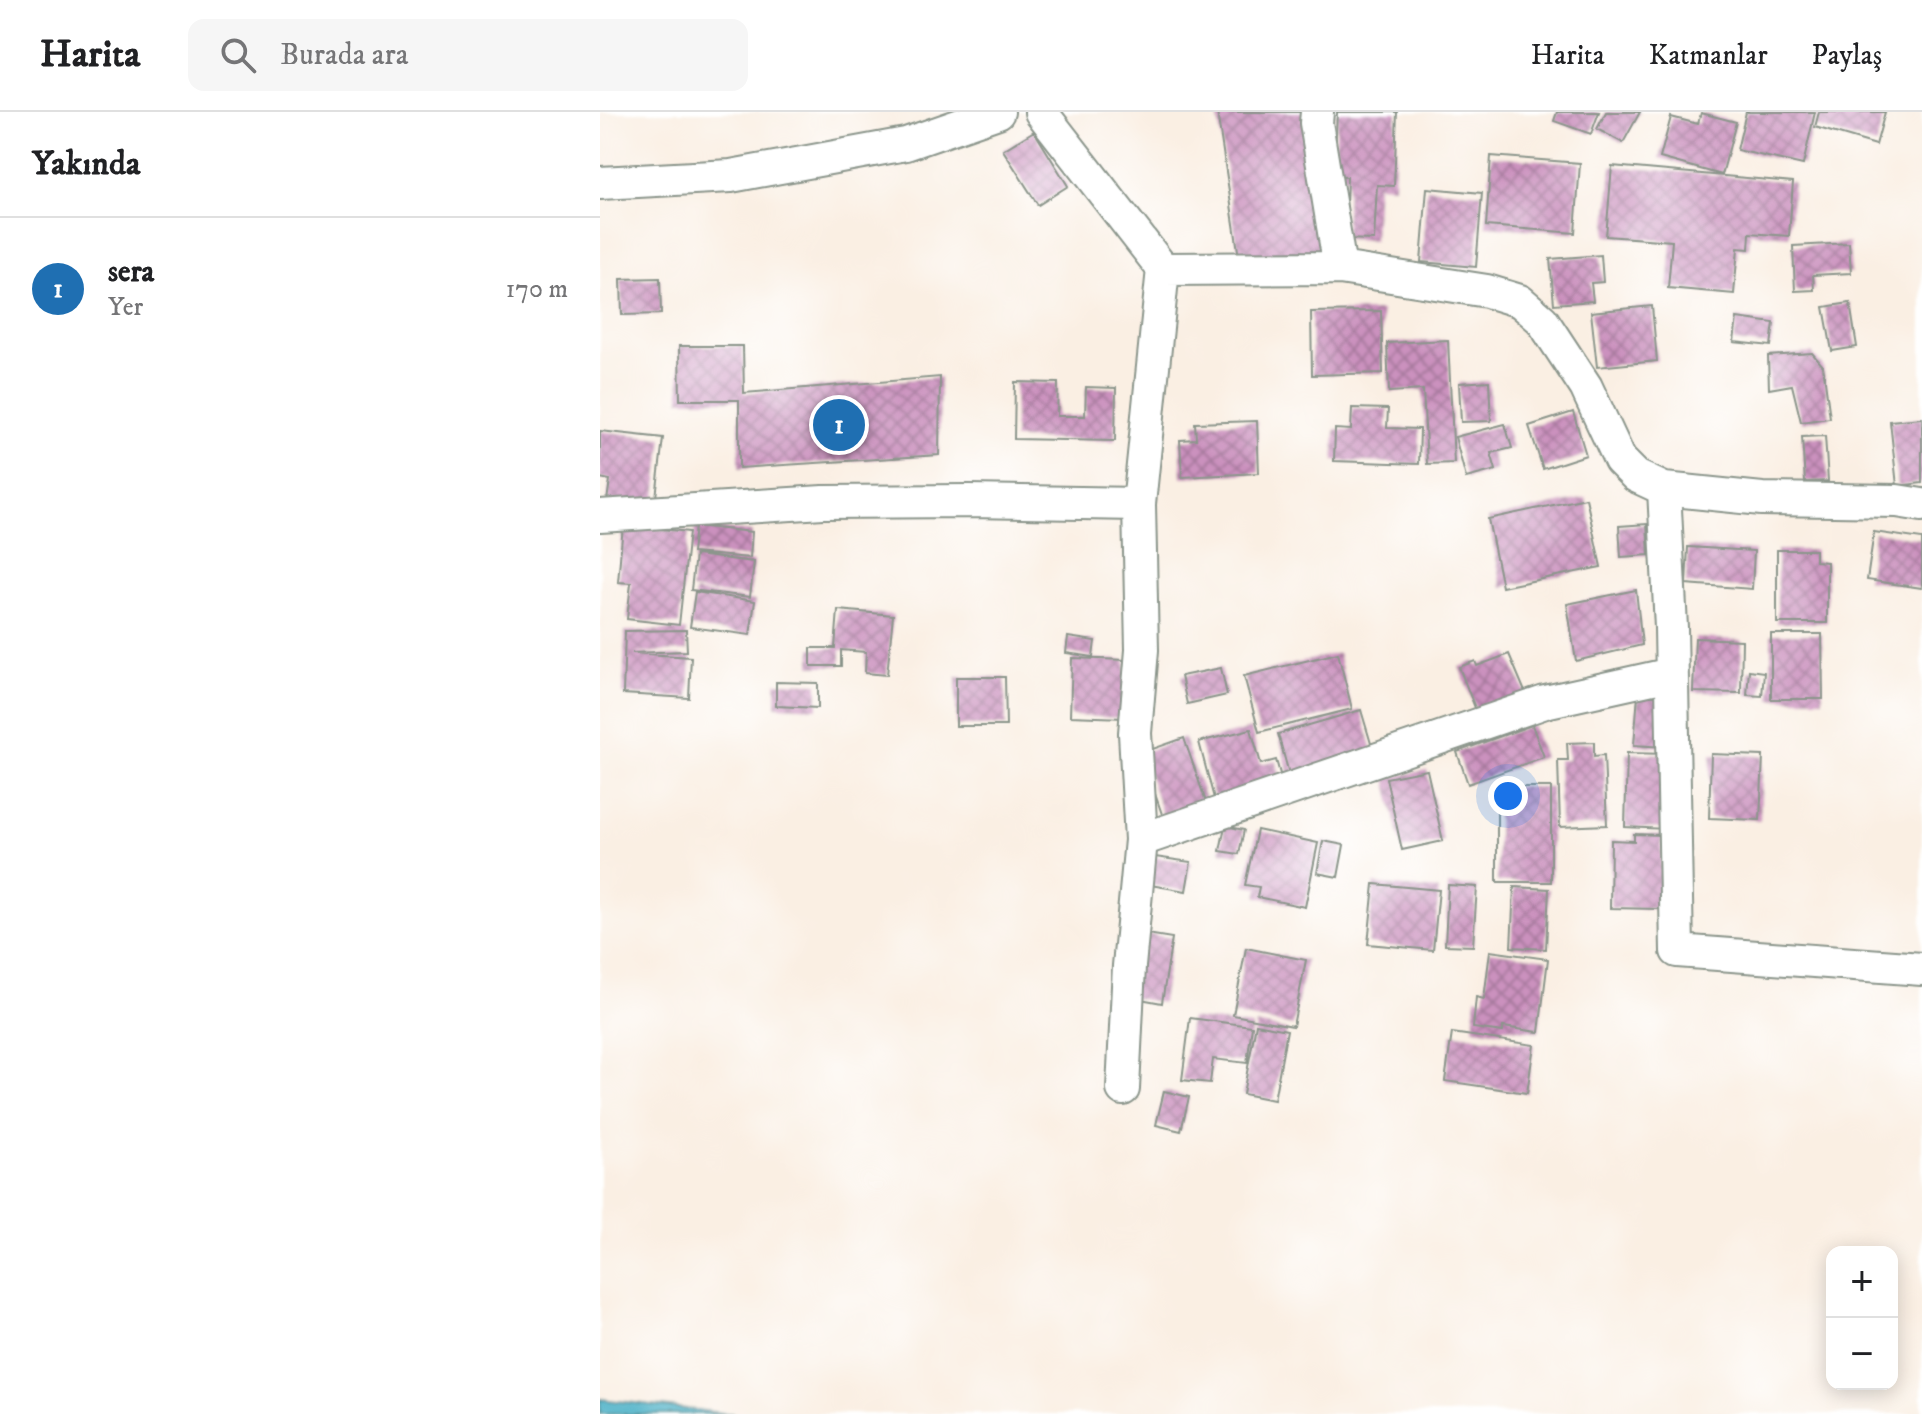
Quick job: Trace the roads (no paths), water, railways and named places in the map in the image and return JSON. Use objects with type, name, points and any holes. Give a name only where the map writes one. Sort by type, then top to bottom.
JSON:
[{"type":"street","points":[[600,183],[746,173],[906,144],[998,112]]},
{"type":"street","points":[[1041,112],[1163,269],[1139,504],[1142,650],[1135,733],[1141,840],[1129,966],[1123,1089]]},
{"type":"street","points":[[1317,112],[1316,123],[1340,268]]},
{"type":"street","points":[[1163,269],[1340,268],[1487,291],[1520,301],[1542,320],[1586,387],[1620,460],[1636,476],[1664,489],[1762,499],[1897,501],[1922,505]]},
{"type":"street","points":[[1664,489],[1678,876],[1677,951],[1922,969]]},
{"type":"street","points":[[600,516],[823,502],[1139,504]]},
{"type":"street","points":[[1141,840],[1545,702],[1671,674]]},
{"type":"water","points":[[600,1399],[721,1413],[734,1414],[600,1414]]},
{"type":"place","name":"sera","points":[[839,425]]}]
